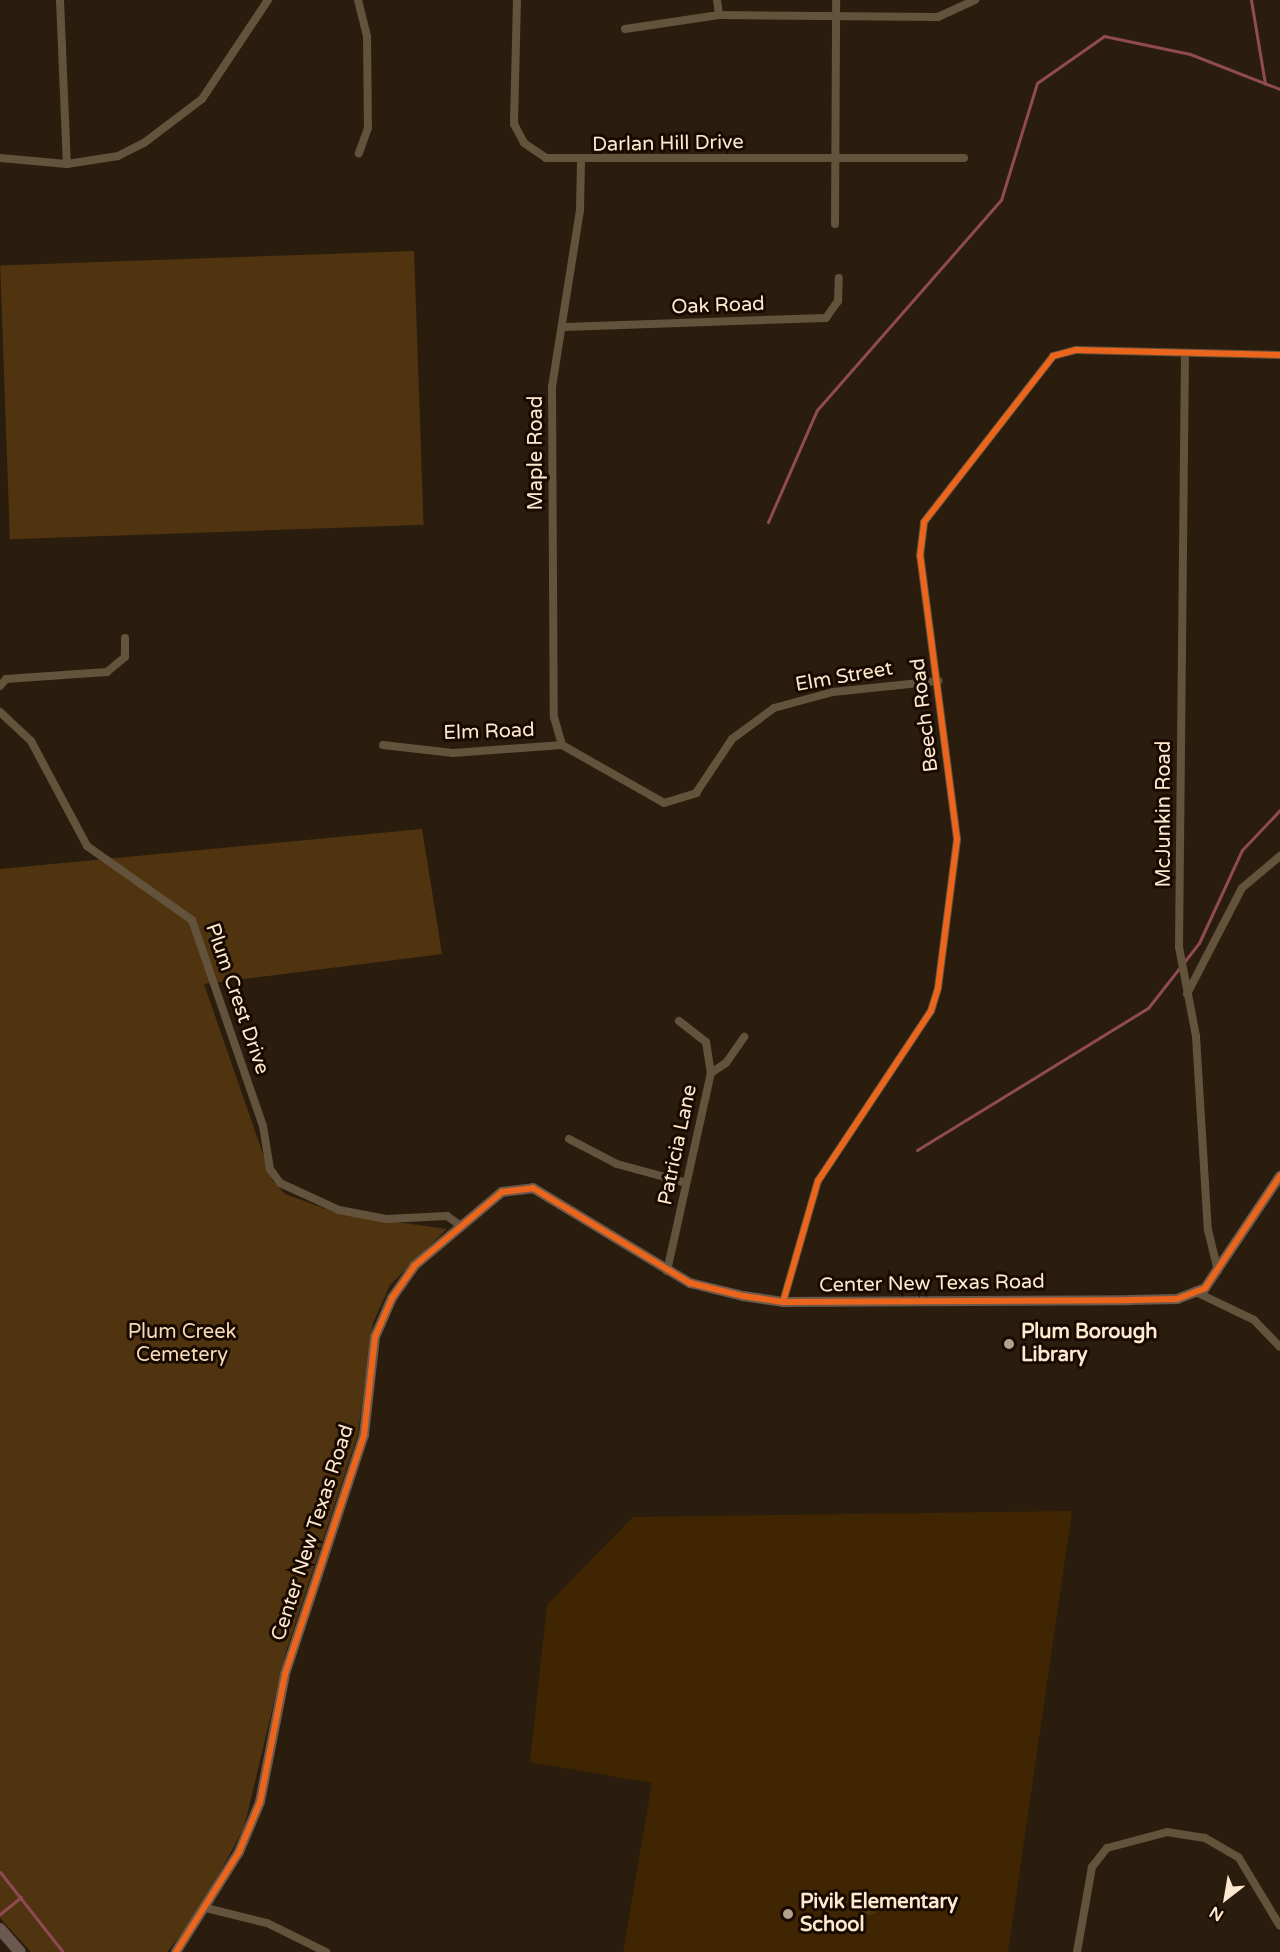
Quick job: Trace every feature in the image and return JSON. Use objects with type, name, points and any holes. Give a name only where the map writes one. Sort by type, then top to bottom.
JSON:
[{"type":"main road","points":[[0,1929],[20,1952]]},
{"type":"street","points":[[60,0],[67,164]]},
{"type":"street","points":[[0,158],[67,164],[118,156],[173,124],[202,99],[267,0]]},
{"type":"street","points":[[358,0],[368,38],[368,128],[358,153]]},
{"type":"street","name":"Darlan Hill Drive","points":[[517,0],[513,93],[518,135],[546,158],[581,162],[964,158]]},
{"type":"street","points":[[717,0],[719,15]]},
{"type":"street","points":[[835,224],[838,159],[836,0]]},
{"type":"street","points":[[625,29],[719,15],[938,17],[975,0]]},
{"type":"street","name":"Maple Road","points":[[562,745],[554,717],[552,420],[565,327],[581,162]]},
{"type":"street","name":"Oak Road","points":[[565,327],[826,318],[838,301],[839,278]]},
{"type":"street","name":"Beech Road","points":[[783,1302],[808,1208],[833,1152],[935,1003],[957,839],[920,556],[924,522],[1053,356],[1076,350],[1280,354]]},
{"type":"street","name":"McJunkin Road","points":[[1185,353],[1179,947],[1201,1079],[1208,1230],[1218,1273]]},
{"type":"street","points":[[0,686],[6,679],[107,672],[125,657],[125,638]]},
{"type":"street","name":"Elm Street","points":[[562,745],[663,803],[696,793],[732,739],[774,708],[832,692],[938,681]]},
{"type":"street","name":"Plum Crest Drive","points":[[0,712],[31,741],[87,846],[192,920],[263,1126],[270,1169],[280,1183],[339,1210],[386,1219],[447,1216],[460,1225]]},
{"type":"street","name":"Elm Road","points":[[383,745],[453,753],[562,745]]},
{"type":"street","points":[[1187,994],[1242,888],[1280,856]]},
{"type":"street","points":[[679,1021],[706,1042],[711,1073]]},
{"type":"street","name":"Patricia Lane","points":[[667,1271],[677,1242],[683,1182],[711,1073],[726,1063],[744,1037]]},
{"type":"street","points":[[568,1138],[617,1164],[683,1182]]},
{"type":"street","points":[[1280,1176],[1218,1273],[1198,1293],[1254,1320],[1280,1347]]},
{"type":"street","name":"Center New Texas Road","points":[[176,1952],[206,1908],[260,1802],[285,1674],[364,1435],[375,1338],[414,1266],[502,1192],[533,1188],[667,1271],[715,1291],[783,1302],[1130,1300],[1198,1293]]},
{"type":"street","points":[[1077,1952],[1092,1867],[1107,1848],[1167,1832],[1205,1838],[1239,1858],[1280,1926]]},
{"type":"street","points":[[206,1908],[267,1923],[326,1952]]},
{"type":"shaded area","points":[[1072,1511],[1008,1952],[623,1952],[652,1783],[530,1762],[547,1605],[633,1517]]},
{"type":"green space","points":[[414,251],[424,525],[10,539],[0,265]]},
{"type":"green space","name":"Plum Creek Cemetery","points":[[422,829],[442,954],[204,984],[272,1180],[285,1194],[340,1214],[447,1229],[390,1285],[373,1323],[358,1434],[286,1652],[244,1828],[194,1920],[167,1952],[31,1952],[0,1918],[0,869]]},
{"type":"green space","points":[[869,1893],[877,1896],[880,1904],[877,1912],[869,1915],[861,1912],[858,1904],[861,1896]]},
{"type":"waterway","points":[[1251,0],[1265,84]]},
{"type":"waterway","points":[[768,522],[817,410],[1001,200],[1037,83],[1104,36],[1190,54],[1280,89]]},
{"type":"waterway","points":[[917,1150],[1148,1008],[1199,943],[1242,850],[1280,810]]},
{"type":"waterway","points":[[0,1872],[63,1952]]},
{"type":"waterway","points":[[0,1914],[21,1897]]},
{"type":"cycle path","points":[[783,1302],[818,1181],[931,1011],[938,988],[957,839],[920,556],[924,522],[1053,356],[1076,350],[1280,355]]},
{"type":"cycle path","points":[[176,1952],[239,1852],[260,1802],[285,1674],[364,1435],[375,1337],[392,1298],[414,1266],[502,1192],[533,1188],[690,1283],[743,1296],[783,1302],[1129,1300],[1177,1299],[1205,1288],[1280,1176]]},
{"type":"place","name":"Plum Borough Library","points":[[1009,1344]]},
{"type":"place","name":"Pivik Elementary School","points":[[788,1914]]}]
